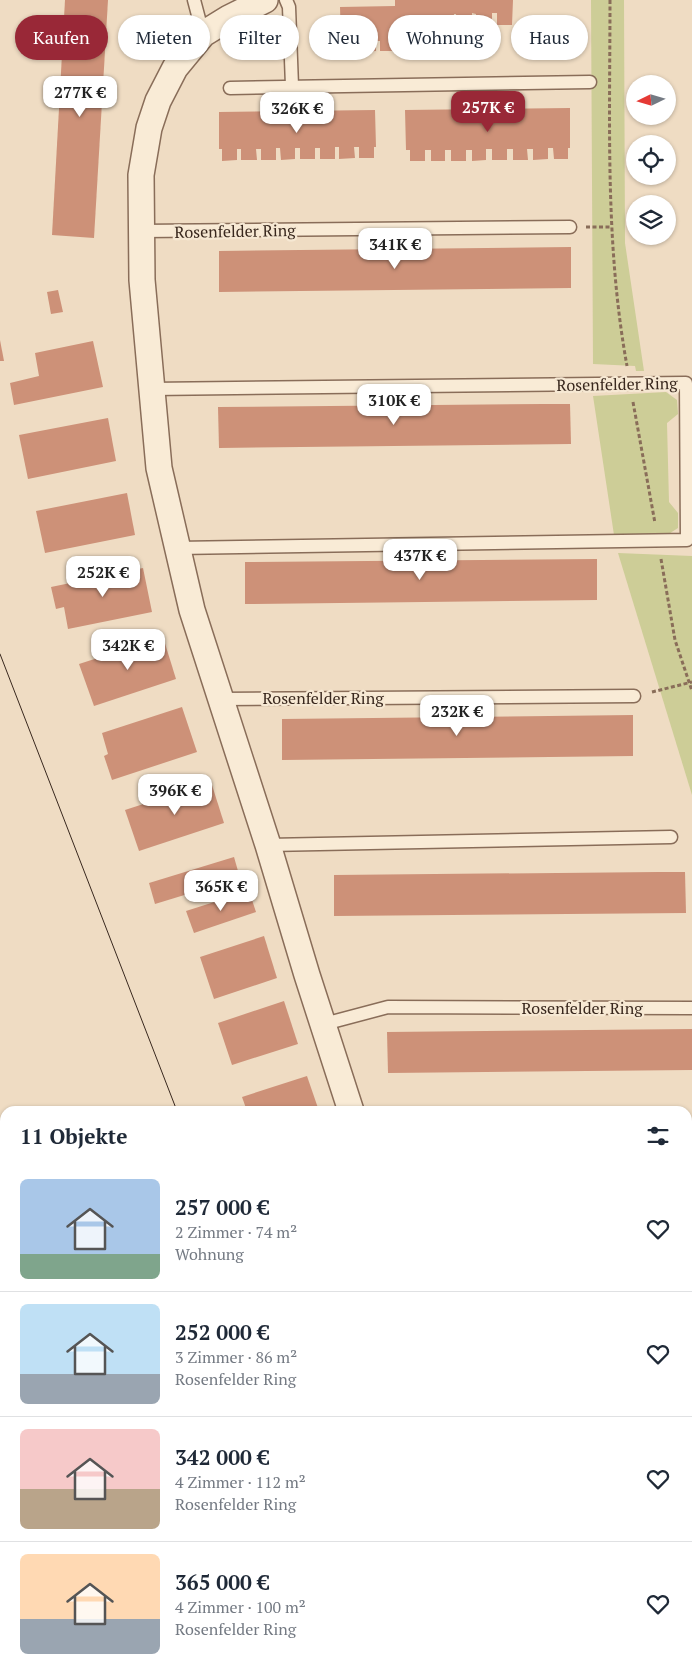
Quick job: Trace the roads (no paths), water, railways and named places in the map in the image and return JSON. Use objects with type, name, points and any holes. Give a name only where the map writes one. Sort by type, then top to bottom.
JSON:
[{"type":"street","points":[[210,30],[228,18],[265,0]]},
{"type":"street","points":[[182,60],[158,101],[149,128],[141,175],[140,232],[142,280],[150,388],[159,468],[192,610],[349,1106]]},
{"type":"lane","points":[[194,0],[198,15]]},
{"type":"lane","points":[[286,0],[289,7],[292,86]]},
{"type":"lane","points":[[230,88],[590,82]]},
{"type":"lane","name":"Rosenfelder Ring","points":[[140,232],[570,228]]},
{"type":"lane","name":"Rosenfelder Ring","points":[[150,388],[686,383],[687,540],[177,548]]},
{"type":"lane","name":"Rosenfelder Ring","points":[[221,698],[634,696]]},
{"type":"lane","points":[[268,845],[671,837]]},
{"type":"lane","name":"Rosenfelder Ring","points":[[324,1024],[388,1007],[692,1008]]},
{"type":"tram line","points":[[0,654],[175,1106]]}]
